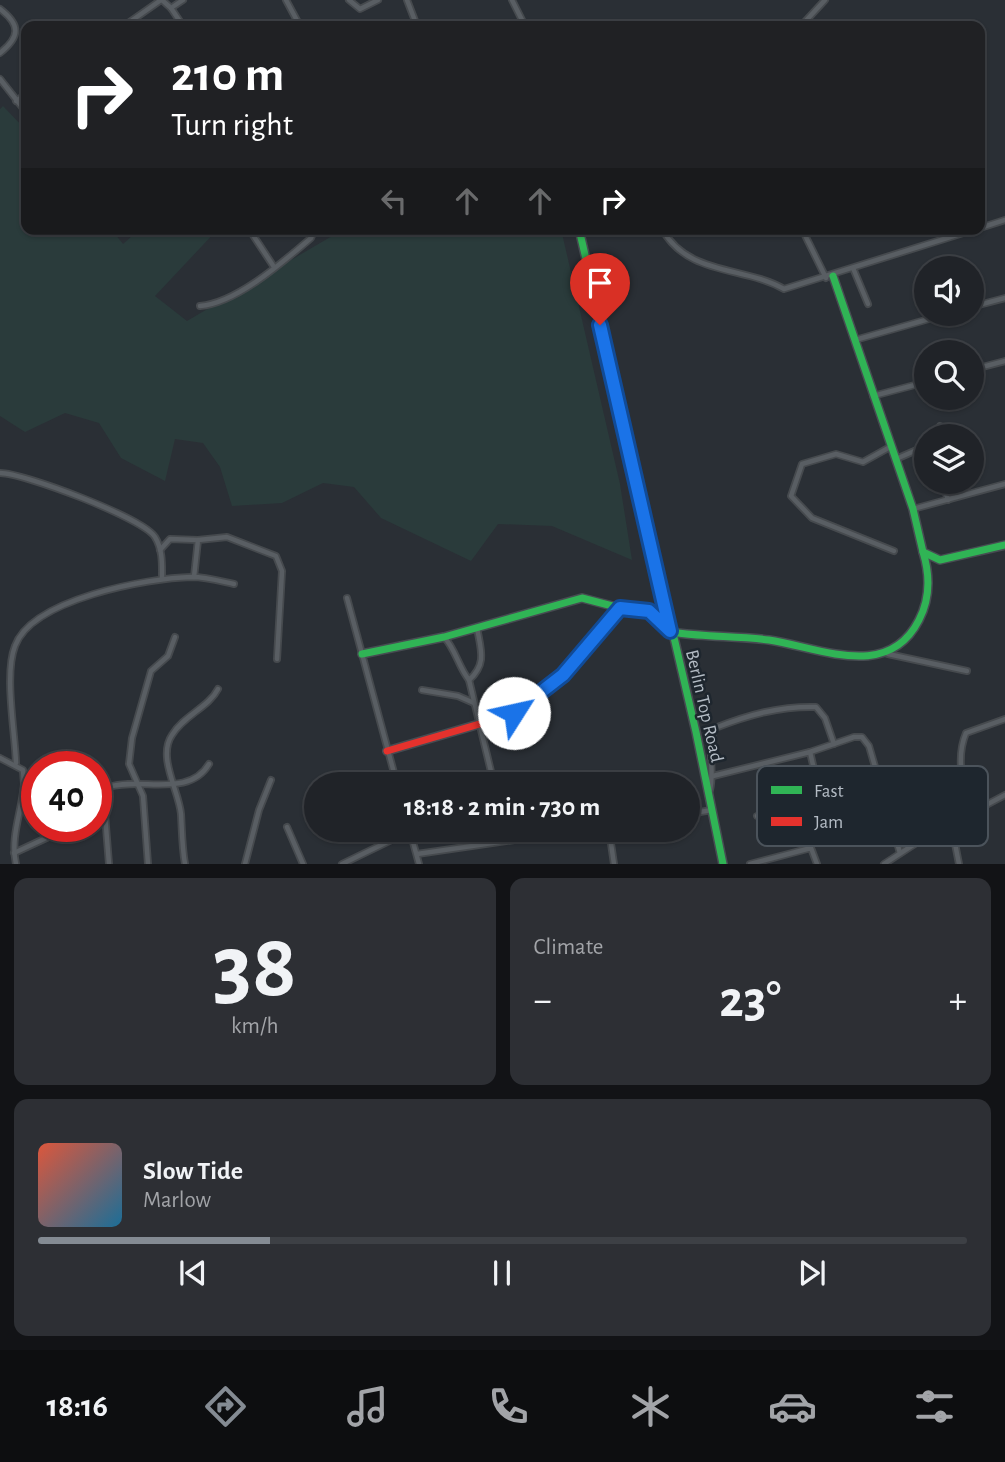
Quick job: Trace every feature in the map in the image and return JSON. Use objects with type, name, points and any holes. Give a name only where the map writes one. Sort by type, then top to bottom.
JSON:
[{"type":"street","points":[[131,21],[162,0],[180,21]]},
{"type":"street","points":[[171,8],[183,0]]},
{"type":"street","points":[[286,0],[297,21]]},
{"type":"street","points":[[349,0],[360,9],[378,0]]},
{"type":"street","points":[[407,0],[414,21]]},
{"type":"street","points":[[512,0],[522,21]]},
{"type":"street","points":[[806,21],[825,0]]},
{"type":"street","points":[[0,9],[16,24],[18,31],[12,44],[0,53]]},
{"type":"street","points":[[0,79],[21,106]]},
{"type":"street","points":[[16,101],[21,98]]},
{"type":"street","points":[[985,227],[1005,220]]},
{"type":"street","points":[[253,235],[274,267]]},
{"type":"street","points":[[200,306],[224,299],[263,277],[312,235]]},
{"type":"street","name":"Berlin Top Road","points":[[580,235],[723,863]]},
{"type":"street","points":[[667,235],[681,252],[721,270],[759,278],[785,289],[959,235]]},
{"type":"street","points":[[362,654],[444,637],[582,598],[620,608],[649,611],[670,631],[770,640],[866,658],[888,654],[899,648],[913,632],[921,615],[929,589],[928,564],[913,509],[855,340],[830,277],[806,235]]},
{"type":"street","points":[[853,268],[868,304]]},
{"type":"street","points":[[984,304],[1005,298]]},
{"type":"street","points":[[855,340],[914,323]]},
{"type":"street","points":[[984,367],[1005,361]]},
{"type":"street","points":[[873,396],[914,385]]},
{"type":"street","points":[[890,447],[863,462],[836,454],[802,464],[791,496],[812,518],[894,551]]},
{"type":"street","points":[[896,459],[914,451]]},
{"type":"street","points":[[0,473],[33,480],[91,501],[154,534],[160,550],[162,579]]},
{"type":"street","points":[[913,509],[1005,484]]},
{"type":"street","points":[[946,494],[948,500]]},
{"type":"street","points":[[160,550],[170,539],[227,537],[276,556],[282,571],[277,659]]},
{"type":"street","points":[[194,577],[198,540]]},
{"type":"street","points":[[923,552],[940,560],[1005,545]]},
{"type":"street","points":[[16,763],[12,657],[24,630],[75,600],[133,583],[194,577],[234,584]]},
{"type":"street","points":[[347,598],[393,772]]},
{"type":"street","points":[[387,751],[415,738],[514,713],[540,696],[563,675],[620,608]]},
{"type":"street","points":[[469,680],[477,674],[483,659],[477,628]]},
{"type":"street","points":[[148,863],[143,796],[129,764],[134,728],[151,671],[168,656],[175,637]]},
{"type":"street","points":[[444,637],[455,651],[461,670],[469,680],[491,772]]},
{"type":"street","points":[[888,654],[967,671]]},
{"type":"street","points":[[185,863],[176,785],[167,756],[170,736],[218,689]]},
{"type":"street","points":[[422,690],[458,696],[474,703]]},
{"type":"street","points":[[709,794],[713,776],[710,739],[715,728],[740,717],[781,708],[816,707],[825,718],[834,744]]},
{"type":"street","points":[[961,766],[961,747],[967,733],[1005,719]]},
{"type":"street","points":[[713,776],[862,737],[869,746],[875,766]]},
{"type":"street","points":[[810,752],[813,766]]},
{"type":"street","points":[[0,758],[16,763],[21,768]]},
{"type":"street","points":[[112,787],[163,782],[176,785],[192,780],[209,764]]},
{"type":"street","points":[[245,863],[259,810],[271,779]]},
{"type":"street","points":[[988,804],[1005,795]]},
{"type":"street","points":[[16,863],[14,853],[21,797]]},
{"type":"street","points":[[700,812],[713,810]]},
{"type":"street","points":[[287,827],[303,863]]},
{"type":"street","points":[[14,853],[38,842]]},
{"type":"street","points":[[107,842],[109,863]]},
{"type":"street","points":[[342,863],[385,842]]},
{"type":"street","points":[[414,842],[419,863]]},
{"type":"street","points":[[417,854],[499,842]]},
{"type":"street","points":[[611,842],[614,863]]},
{"type":"street","points":[[898,846],[900,853]]},
{"type":"street","points":[[888,863],[912,846]]},
{"type":"street","points":[[750,863],[803,848],[814,850],[817,863]]},
{"type":"shaded area","points":[[3,106],[21,125],[21,235],[116,235],[123,244],[133,235],[212,235],[155,296],[187,321],[334,235],[562,235],[620,484],[632,560],[552,526],[498,524],[471,561],[381,518],[354,487],[323,483],[282,503],[232,506],[220,467],[203,443],[175,439],[165,481],[121,458],[99,423],[65,413],[25,432],[0,416],[0,109]]},
{"type":"traffic: fast","points":[[580,235],[696,732],[723,864]]},
{"type":"traffic: fast","points":[[833,276],[913,509],[923,552],[940,560],[1005,545]]},
{"type":"traffic: fast","points":[[620,608],[653,612],[669,630],[678,633],[769,640],[831,653],[872,655],[890,650],[906,639],[919,620],[928,587],[923,552]]},
{"type":"traffic: fast","points":[[362,654],[444,637],[582,598],[620,608],[558,682],[543,695],[510,715]]},
{"type":"traffic: jam","points":[[387,751],[510,715]]},
{"type":"route","points":[[514,713],[540,696],[563,675],[620,608],[649,611],[657,615],[670,631],[600,325]]}]
